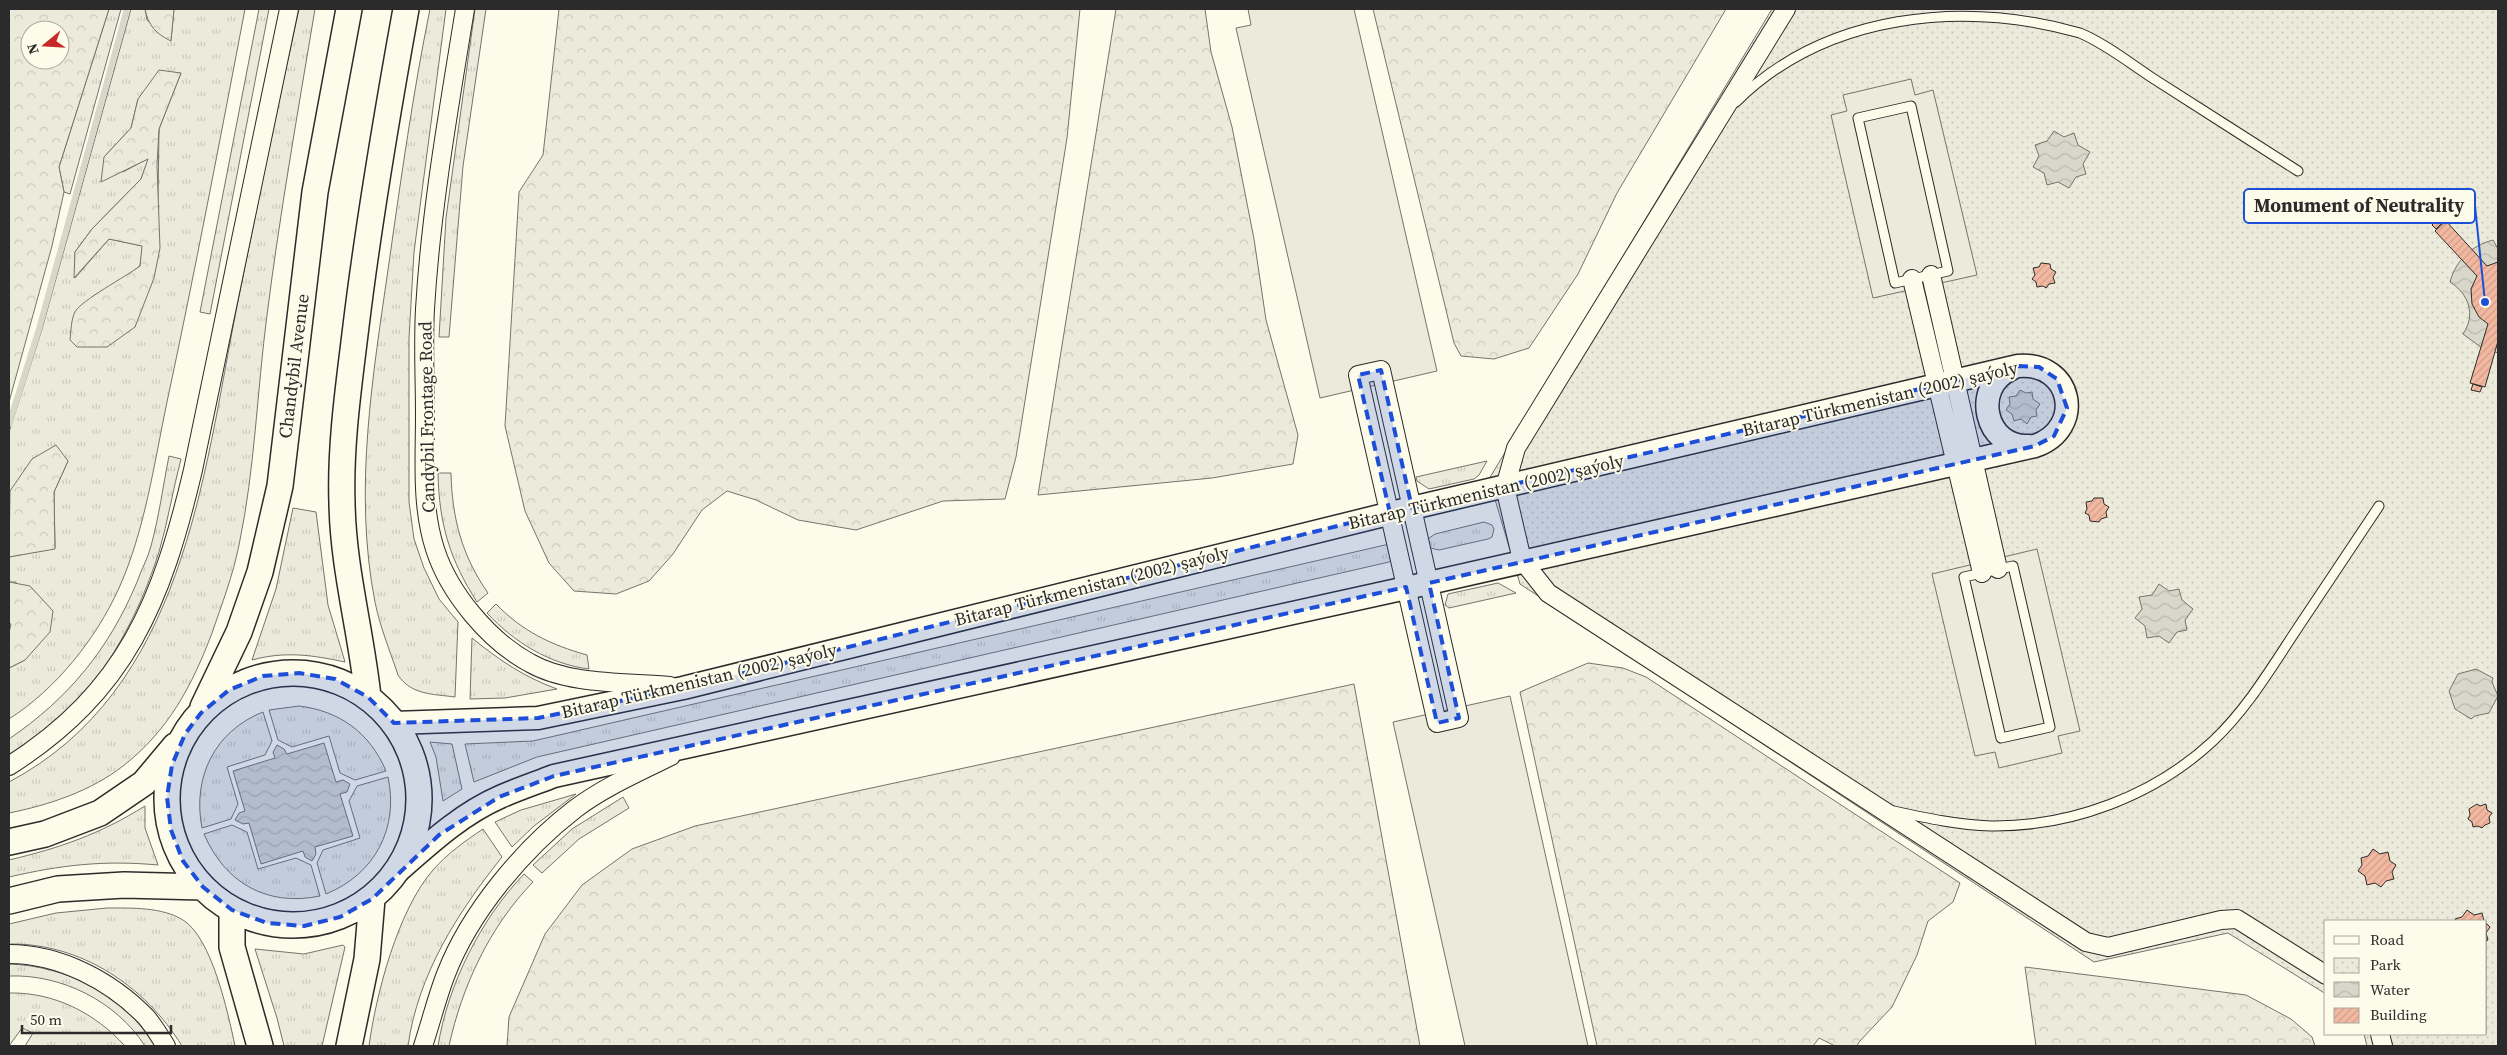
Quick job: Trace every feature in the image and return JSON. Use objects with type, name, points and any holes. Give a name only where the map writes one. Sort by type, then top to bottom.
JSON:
[{"type":"main road","name":"Chandybil Avenue","points":[[201,713],[239,632],[260,572],[280,486],[315,192],[349,9]]},
{"type":"main road","points":[[368,697],[360,633],[344,548],[342,464],[349,384],[380,153],[406,9]]},
{"type":"main road","points":[[9,842],[45,834],[100,813],[144,783],[201,713],[229,690],[263,676],[299,672],[335,679],[368,697],[394,723],[413,758],[420,797],[414,836],[397,872],[372,899],[340,917],[304,926],[267,923],[232,910],[203,887],[183,861],[171,830],[167,797],[169,781],[172,765],[185,734]]},
{"type":"main road","points":[[9,901],[58,889],[124,885],[203,887]]},
{"type":"main road","points":[[349,1046],[367,959],[372,899]]},
{"type":"main road","points":[[232,910],[232,947],[260,1046]]},
{"type":"street","points":[[9,766],[39,747],[70,722],[107,682],[130,648],[156,595],[178,533],[193,470],[289,9]]},
{"type":"street","name":"Candybil Frontage Road","points":[[465,9],[440,166],[425,311],[425,493],[435,548],[443,571],[474,618],[529,663],[562,676],[683,688]]},
{"type":"street","points":[[1786,9],[1516,448],[1505,487],[1522,560],[1548,594],[2086,942],[2098,946],[2120,945],[2229,918],[2246,923],[2324,974]]},
{"type":"street","points":[[1931,275],[1947,384],[1990,571]]},
{"type":"street","points":[[1912,279],[1947,384]]},
{"type":"street","name":"Bitarap Türkmenistan (2002) şaýoly","points":[[394,723],[538,718],[683,688],[1390,513],[2018,366],[2029,365],[2049,372],[2057,378],[2067,397],[2066,418],[2061,428],[2050,439],[2035,446],[1522,560],[1429,583],[554,776],[500,797],[439,835],[397,872]]},
{"type":"street","points":[[2018,366],[2008,369],[1993,383],[1987,398],[1987,414],[1997,433],[2005,440],[2014,444],[2035,446]]},
{"type":"street","points":[[1381,370],[1412,508],[1459,718],[1437,723],[1358,376],[1381,370]]},
{"type":"street","name":"Bitarap Türkmenistan (2002) şaýoly","points":[[423,1046],[446,973],[474,919],[518,861],[543,836],[576,808],[607,788],[694,744]]},
{"type":"street","points":[[9,954],[26,954],[57,962],[86,973],[117,992],[147,1018],[166,1046]]},
{"type":"lane","points":[[1715,123],[1753,85],[1782,66],[1857,26],[1892,16],[1933,9],[1991,11],[2038,18],[2082,34],[2298,171]]},
{"type":"lane","points":[[1911,106],[1948,271],[1931,275],[1895,283],[1858,118],[1911,106]]},
{"type":"lane","points":[[1884,810],[1950,822],[1992,826],[2068,819],[2096,810],[2136,793],[2188,762],[2213,741],[2264,680],[2379,506]]},
{"type":"lane","points":[[2013,566],[2050,726],[2001,738],[1964,577],[1990,571],[2013,566]]},
{"type":"highlighted area","points":[[2018,366],[2039,367],[2057,379],[2067,408],[2054,436],[2035,446],[1429,583],[1459,718],[1437,723],[1406,587],[554,776],[499,797],[439,835],[372,899],[340,917],[304,926],[267,923],[232,910],[203,887],[183,861],[171,830],[167,797],[172,765],[185,734],[201,713],[229,690],[263,676],[299,673],[335,679],[368,697],[394,723],[538,718],[683,688],[1390,513],[1358,375],[1381,370],[1412,508]]},
{"type":"green space","points":[[9,9],[109,9],[59,167],[64,192],[52,246],[9,402]]},
{"type":"green space","points":[[109,9],[121,9],[70,194],[64,192],[59,167]]},
{"type":"green space","points":[[131,9],[145,9],[147,20],[171,40],[174,9],[245,9],[153,473],[136,543],[119,588],[99,626],[58,678],[43,693],[9,719],[9,668],[25,660],[16,582],[9,582],[9,557],[55,548],[54,492],[68,461],[9,499],[9,432],[42,329]],"holes":[[[181,73],[159,129],[158,198],[135,327],[93,296],[116,284],[140,266],[143,246],[109,239],[75,278],[75,252],[92,229],[141,179],[149,158],[123,172],[104,157],[131,128],[138,99]]]},
{"type":"green space","points":[[145,9],[174,9],[171,41],[154,28],[148,20]]},
{"type":"green space","points":[[259,9],[269,9],[210,314],[200,312]]},
{"type":"green space","points":[[299,9],[315,9],[272,277],[249,488],[237,556],[212,633],[196,671],[177,706],[166,723],[139,752],[111,775],[83,790],[39,806],[9,813],[9,782],[67,742],[113,693],[149,637],[176,574],[196,508],[212,440],[237,306]]},
{"type":"green space","points":[[430,9],[446,9],[414,252],[409,338],[409,502],[414,539],[424,568],[439,599],[458,622],[455,697],[416,690],[403,682],[398,675],[382,630],[375,602],[366,518],[368,432],[377,347],[418,72]]},
{"type":"green space","points":[[475,9],[486,9],[463,166],[449,337],[439,337],[446,218]]},
{"type":"green space","points":[[559,9],[1080,9],[1067,138],[1016,457],[1005,499],[943,501],[856,530],[798,520],[756,500],[727,491],[702,510],[673,554],[649,581],[616,594],[574,591],[549,563],[525,511],[505,426],[519,192],[543,155]]},
{"type":"green space","points":[[1116,9],[1205,9],[1211,52],[1232,127],[1254,239],[1266,320],[1298,435],[1293,464],[1212,478],[1038,495]]},
{"type":"green space","points":[[1373,9],[1726,9],[1617,193],[1578,274],[1529,348],[1494,359],[1461,356],[1454,343]]},
{"type":"green space","points":[[1772,9],[2498,9],[2498,1046],[2367,1046],[2364,1035],[2487,1035],[2487,920],[2324,920],[2324,993],[2228,933],[2094,962],[1520,584],[1489,479]]},
{"type":"green space","points":[[159,70],[181,73],[159,129],[157,165],[160,248],[154,278],[135,327],[107,347],[77,347],[70,340],[75,312],[94,295],[140,266],[142,246],[109,239],[74,278],[75,252],[92,229],[141,179],[148,159],[101,182],[104,157],[131,128],[138,99]]},
{"type":"green space","points":[[56,445],[68,461],[54,492],[55,549],[9,557],[10,491],[32,459]]},
{"type":"green space","points":[[169,456],[181,459],[159,552],[132,619],[108,662],[78,701],[55,723],[9,757],[9,739],[50,707],[68,689],[85,670],[114,629],[137,582],[151,546]]},
{"type":"green space","points":[[1487,461],[1479,475],[1474,479],[1429,489],[1417,481],[1416,477]]},
{"type":"green space","points":[[438,473],[451,473],[456,521],[460,536],[471,565],[488,593],[477,602],[460,571],[448,541],[441,509]]},
{"type":"green space","points":[[293,508],[316,512],[328,605],[345,662],[298,655],[264,657],[252,660],[276,589]]},
{"type":"green space","points":[[1484,522],[1492,525],[1494,529],[1492,537],[1488,539],[1439,550],[1430,548],[1428,539],[1435,534]]},
{"type":"green space","points":[[1390,545],[1393,560],[1389,562],[537,757],[474,782],[465,744],[533,741]]},
{"type":"green space","points":[[9,582],[30,586],[53,611],[50,632],[25,660],[9,668],[9,633],[11,624],[9,623]]},
{"type":"green space","points":[[1498,583],[1516,593],[1449,608],[1445,605],[1448,594]]},
{"type":"green space","points":[[496,604],[516,622],[538,636],[561,647],[587,655],[589,669],[546,657],[521,642],[497,624],[487,613]]},
{"type":"green space","points":[[472,638],[512,667],[557,689],[505,698],[470,699]]},
{"type":"green space","points":[[1588,663],[1623,668],[1646,677],[1960,883],[1953,902],[1928,921],[1917,955],[1892,1007],[1857,1046],[1835,1046],[1819,1038],[1813,1046],[1597,1046],[1520,692]]},
{"type":"green space","points":[[1354,684],[1420,1046],[507,1046],[509,1017],[545,934],[582,885],[632,849],[695,826]]},
{"type":"green space","points":[[299,706],[328,713],[352,726],[371,746],[386,771],[355,780],[340,773],[329,736],[292,747],[278,740],[269,710]]},
{"type":"green space","points":[[263,712],[272,741],[265,755],[227,767],[238,804],[231,819],[202,828],[201,791],[204,774],[211,758],[232,731],[246,720]]},
{"type":"green space","points":[[430,742],[452,744],[462,789],[443,801],[436,757]]},
{"type":"green space","points":[[388,777],[391,796],[390,814],[380,847],[370,862],[358,874],[326,894],[317,863],[323,850],[360,838],[349,801],[357,786]]},
{"type":"green space","points":[[576,794],[534,826],[512,847],[495,822],[521,810]]},
{"type":"green space","points":[[623,797],[629,808],[579,839],[542,873],[533,865],[572,829]]},
{"type":"green space","points":[[145,806],[145,828],[158,865],[101,863],[47,869],[9,877],[9,860],[79,839],[112,825]]},
{"type":"green space","points":[[232,825],[247,832],[258,869],[296,858],[311,865],[320,896],[301,899],[282,898],[250,888],[236,878],[213,851],[204,834]]},
{"type":"green space","points":[[483,829],[502,857],[470,900],[442,945],[421,994],[413,1019],[408,1046],[369,1046],[383,978],[409,907],[420,887],[438,864]]},
{"type":"green space","points":[[524,874],[533,882],[504,918],[480,958],[462,1001],[449,1046],[438,1046],[450,999],[458,976],[469,954],[494,911]]},
{"type":"green space","points":[[107,908],[156,910],[183,920],[193,929],[210,959],[217,977],[235,1046],[182,1046],[167,1024],[149,1005],[130,987],[109,972],[86,960],[61,951],[36,946],[9,944],[9,924],[56,913]]},
{"type":"green space","points":[[343,945],[345,947],[322,1046],[284,1046],[255,949],[304,954]]},
{"type":"green space","points":[[9,964],[52,970],[73,977],[92,987],[110,998],[127,1012],[155,1046],[145,1046],[119,1016],[86,993],[48,980],[9,976]]},
{"type":"green space","points":[[2025,967],[2246,995],[2291,1019],[2312,1037],[2315,1046],[2036,1046]]},
{"type":"green space","points":[[9,993],[42,996],[73,1007],[101,1024],[125,1046],[25,1046],[33,1033],[22,1028],[9,1046]]},
{"type":"shaded area","points":[[1248,9],[1354,9],[1437,371],[1320,398],[1236,28],[1251,25]]},
{"type":"shaded area","points":[[1911,79],[1915,95],[1933,90],[1977,275],[1873,298],[1831,115],[1847,111],[1843,95]]},
{"type":"shaded area","points":[[2037,549],[2080,731],[2058,736],[2062,753],[1999,768],[1995,752],[1975,756],[1932,574]]},
{"type":"shaded area","points":[[1510,696],[1588,1046],[1465,1046],[1393,722]]},
{"type":"water","points":[[2054,131],[2064,137],[2074,133],[2078,145],[2090,152],[2083,164],[2086,174],[2076,177],[2069,188],[2058,182],[2047,185],[2044,173],[2033,167],[2039,156],[2035,145],[2047,141]]},
{"type":"water","points":[[2493,240],[2498,249],[2498,353],[2482,348],[2463,334],[2467,327],[2470,312],[2462,293],[2450,282],[2456,267],[2471,250]]},
{"type":"water","points":[[2020,390],[2026,393],[2032,392],[2033,399],[2040,404],[2036,410],[2037,416],[2031,417],[2027,424],[2021,419],[2014,421],[2012,414],[2006,410],[2010,404],[2009,397],[2016,396]]},
{"type":"water","points":[[2159,584],[2169,591],[2179,589],[2182,600],[2193,609],[2185,620],[2187,630],[2177,632],[2169,643],[2159,636],[2147,638],[2145,626],[2135,618],[2142,609],[2139,597],[2152,595]]},
{"type":"water","points":[[2476,669],[2493,678],[2492,682],[2498,696],[2489,713],[2475,716],[2471,719],[2455,709],[2449,691],[2458,674]]},
{"type":"water","points":[[324,743],[336,782],[343,780],[350,784],[347,792],[340,794],[353,836],[315,847],[316,854],[312,861],[305,857],[303,851],[261,864],[249,823],[243,824],[235,820],[239,813],[245,811],[233,771],[275,758],[273,752],[277,745],[284,749],[287,754]]},
{"type":"building","points":[[2439,218],[2443,222],[2436,229],[2432,225]]},
{"type":"building","points":[[2446,221],[2487,266],[2498,262],[2498,341],[2485,387],[2470,383],[2488,324],[2479,317],[2472,304],[2471,289],[2477,276],[2435,231]]},
{"type":"building","points":[[2041,263],[2050,264],[2051,269],[2056,272],[2053,277],[2055,283],[2049,284],[2046,288],[2043,286],[2037,287],[2036,282],[2032,279],[2035,275],[2033,268],[2039,267]]},
{"type":"building","points":[[2473,384],[2482,387],[2480,392],[2471,390]]},
{"type":"building","points":[[2094,498],[2103,498],[2104,504],[2109,507],[2106,512],[2107,517],[2099,522],[2090,521],[2089,515],[2085,513],[2087,509],[2086,502],[2092,501]]},
{"type":"building","points":[[2477,804],[2480,806],[2486,804],[2487,810],[2492,813],[2489,817],[2490,823],[2482,828],[2478,826],[2473,827],[2472,822],[2468,819],[2470,815],[2469,809]]},
{"type":"building","points":[[2373,849],[2380,854],[2388,852],[2390,861],[2396,865],[2392,872],[2394,879],[2386,881],[2381,887],[2375,883],[2367,885],[2365,876],[2358,871],[2362,865],[2361,858],[2368,856]]},
{"type":"building","points":[[2467,910],[2474,915],[2482,913],[2484,920],[2455,919],[2462,917]]},
{"type":"waterway","points":[[9,424],[39,329],[127,9]]},
{"type":"place","name":"Monument of Neutrality","points":[[2485,302]]}]
